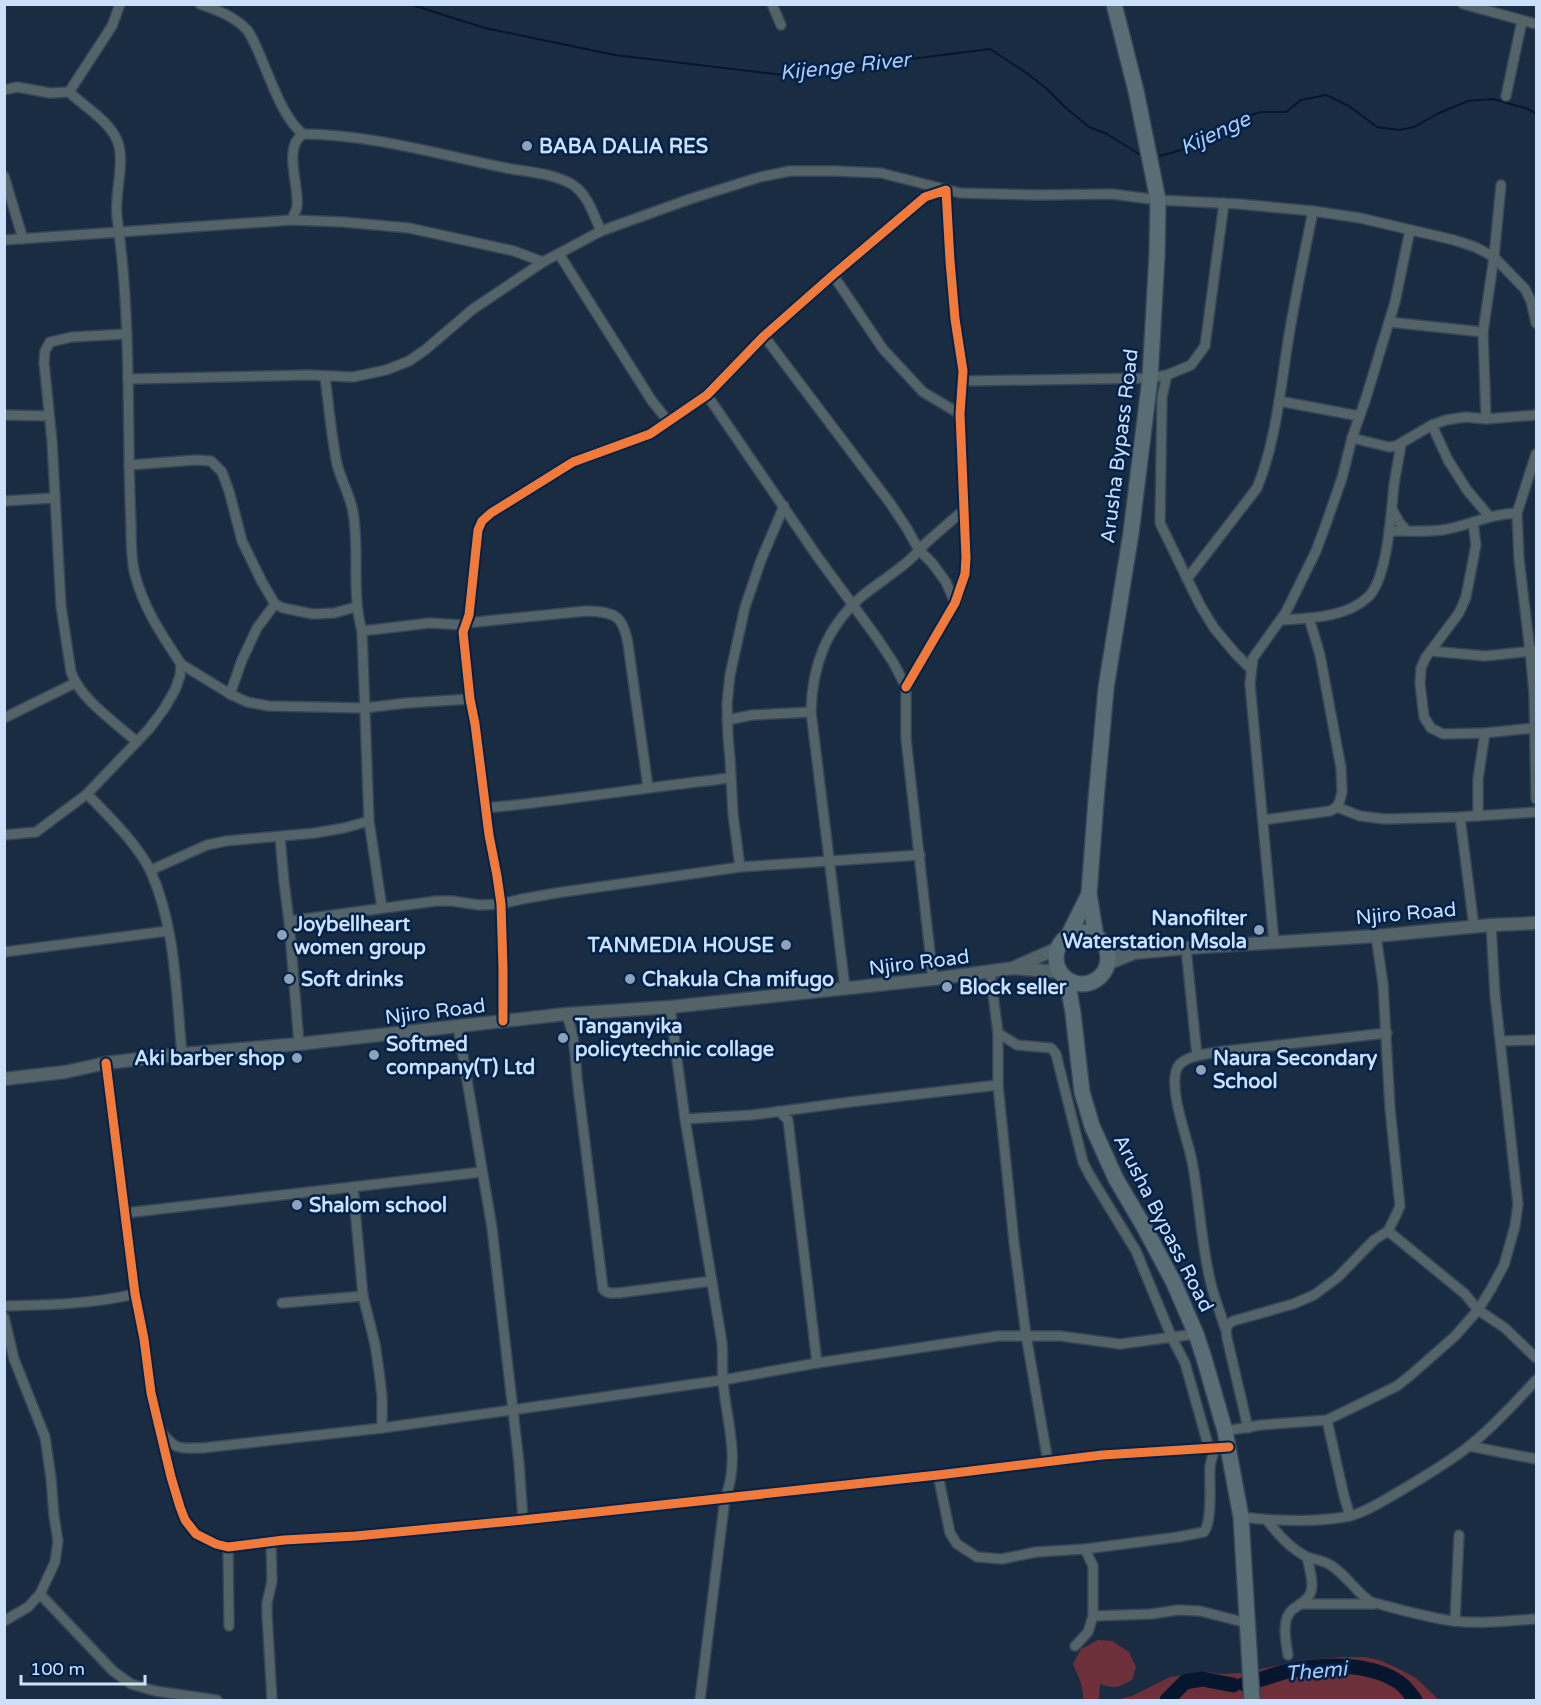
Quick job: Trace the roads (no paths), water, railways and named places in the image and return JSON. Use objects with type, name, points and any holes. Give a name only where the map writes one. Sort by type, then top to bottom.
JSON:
[{"type":"main road","name":"Arusha Bypass Road","points":[[1107,964],[1089,894],[1095,800],[1106,688],[1131,533],[1150,378],[1158,200],[1136,91],[1114,4]]},
{"type":"main road","name":"Arusha Bypass Road","points":[[1089,894],[1056,956],[1057,964],[1064,976],[1073,1013],[1082,1092],[1092,1126],[1116,1179],[1173,1281],[1196,1334],[1225,1431],[1217,1448],[1240,1517],[1252,1701]]},
{"type":"main road","points":[[1063,942],[1075,933],[1082,932],[1100,940]]},
{"type":"main road","points":[[1073,1013],[1107,964]]},
{"type":"main road","points":[[1064,976],[1074,983],[1081,984],[1096,980]]},
{"type":"street","points":[[69,92],[112,26],[120,4]]},
{"type":"street","points":[[200,4],[222,13],[249,31],[264,68],[285,109],[295,126],[303,134]]},
{"type":"street","points":[[772,4],[781,25]]},
{"type":"street","points":[[1463,4],[1536,24]]},
{"type":"street","points":[[1506,96],[1522,21]]},
{"type":"street","points":[[4,90],[17,87],[50,93],[69,92],[100,118],[117,140],[120,152],[116,212],[120,233],[126,334],[134,572],[139,590],[156,627],[181,664],[230,694],[247,702],[269,706],[364,708],[470,699]]},
{"type":"street","points":[[292,220],[297,206],[294,144],[303,134],[333,135],[430,151],[561,180],[572,184],[581,192],[601,231]]},
{"type":"street","points":[[128,379],[370,375],[409,361],[432,345],[473,309],[543,262],[601,231],[690,199],[760,177],[790,171],[881,173],[960,193],[1112,194],[1158,200],[1313,211],[1360,218],[1475,247],[1494,258],[1525,290],[1532,301],[1536,323]]},
{"type":"street","points":[[4,176],[23,239]]},
{"type":"street","points":[[1486,419],[1483,332],[1494,258],[1501,185]]},
{"type":"street","points":[[502,1021],[501,904],[463,641],[465,624],[469,617],[477,536],[482,521],[491,513],[573,462],[643,438],[707,395],[764,336],[833,275],[925,197],[946,190]]},
{"type":"street","points":[[906,687],[955,603],[965,574],[960,414],[963,381],[950,261],[946,190]]},
{"type":"street","points":[[963,381],[1150,378],[1167,375],[1191,365],[1205,346],[1224,203]]},
{"type":"street","points":[[1187,579],[1257,488],[1269,455],[1295,298],[1313,211]]},
{"type":"street","points":[[4,240],[292,220],[343,222],[409,228],[514,251],[543,262]]},
{"type":"street","points":[[1274,942],[1250,684],[1253,658],[1281,620],[1316,551],[1342,478],[1352,438],[1395,302],[1410,230]]},
{"type":"street","points":[[559,254],[652,401],[668,421]]},
{"type":"street","points":[[833,275],[883,349],[923,392],[960,414]]},
{"type":"street","points":[[1389,322],[1483,332]]},
{"type":"street","points":[[126,334],[72,337],[50,342],[45,351],[45,362],[52,441],[61,606],[66,644],[75,683],[107,716],[137,742]]},
{"type":"street","points":[[764,336],[890,503],[919,550],[946,582],[955,603]]},
{"type":"street","points":[[1167,375],[1162,397],[1160,523],[1214,628],[1251,669]]},
{"type":"street","points":[[325,377],[338,466],[353,510],[356,607],[362,631],[369,821],[382,908]]},
{"type":"street","points":[[707,395],[893,662],[906,687],[906,739],[933,979]]},
{"type":"street","points":[[1279,401],[1359,416]]},
{"type":"street","points":[[4,414],[49,416]]},
{"type":"street","points":[[1352,438],[1389,447],[1401,444],[1431,425],[1446,420],[1466,417],[1486,419],[1536,415]]},
{"type":"street","points":[[1431,425],[1448,460],[1467,490],[1489,516]]},
{"type":"street","points":[[1281,620],[1337,614],[1369,596],[1379,580],[1389,531],[1401,444]]},
{"type":"street","points":[[1536,454],[1516,513],[1519,559],[1533,651],[1536,799]]},
{"type":"street","points":[[129,465],[211,461],[222,472],[242,541],[275,604],[283,608],[313,614],[334,613],[356,607]]},
{"type":"street","points":[[4,501],[54,498]]},
{"type":"street","points":[[740,867],[733,814],[727,704],[730,675],[745,607],[760,560],[784,506]]},
{"type":"street","points":[[1392,509],[1407,531]]},
{"type":"street","points":[[845,988],[811,712],[816,668],[825,643],[853,605],[904,565],[964,510]]},
{"type":"street","points":[[1389,531],[1441,530],[1489,516],[1516,513]]},
{"type":"street","points":[[1473,522],[1476,545],[1466,597],[1459,613],[1422,663],[1420,684],[1424,717],[1431,728],[1443,734],[1534,728]]},
{"type":"street","points":[[230,694],[257,628],[275,604]]},
{"type":"street","points":[[362,631],[430,622],[465,624],[586,611],[605,612],[618,618],[624,625],[628,644],[648,787]]},
{"type":"street","points":[[1263,820],[1330,811],[1337,807],[1342,792],[1341,768],[1320,655],[1309,618]]},
{"type":"street","points":[[1431,651],[1485,656],[1533,651]]},
{"type":"street","points":[[4,835],[36,832],[87,794],[149,729],[164,709],[175,690],[181,664]]},
{"type":"street","points":[[4,718],[75,683]]},
{"type":"street","points":[[728,720],[752,715],[811,712]]},
{"type":"street","points":[[1479,816],[1478,779],[1485,733]]},
{"type":"street","points":[[487,808],[731,778]]},
{"type":"street","points":[[87,794],[123,833],[150,870],[161,900],[168,931],[182,1054]]},
{"type":"street","points":[[1337,807],[1359,816],[1385,819],[1536,812]]},
{"type":"street","points":[[1460,817],[1474,927]]},
{"type":"street","points":[[150,870],[207,845],[344,828],[369,821]]},
{"type":"street","points":[[280,837],[299,1044]]},
{"type":"street","points":[[289,921],[436,901],[479,905],[501,904],[534,897],[740,867],[920,855]]},
{"type":"street","name":"Njiro Road","points":[[1107,964],[1134,953],[1186,948],[1536,923]]},
{"type":"street","points":[[1225,1431],[1327,1419],[1397,1386],[1455,1336],[1478,1310],[1504,1265],[1518,1215],[1517,1184],[1495,995],[1491,925]]},
{"type":"street","points":[[4,952],[168,931]]},
{"type":"street","points":[[1225,1328],[1233,1321],[1293,1304],[1314,1295],[1336,1278],[1374,1240],[1388,1231],[1400,1206],[1390,1108],[1383,984],[1376,936]]},
{"type":"street","name":"Njiro Road","points":[[1100,940],[1134,953]]},
{"type":"street","name":"Njiro Road","points":[[4,1079],[182,1054],[299,1044],[566,1014],[670,1007],[990,972],[1014,968],[1063,942]]},
{"type":"street","points":[[1186,948],[1197,1056]]},
{"type":"street","name":"Njiro Road","points":[[1014,968],[1064,976]]},
{"type":"street","points":[[990,972],[998,1033],[998,1085],[1026,1335],[1048,1462]]},
{"type":"street","points":[[670,1007],[722,1343],[723,1380],[733,1461],[731,1480],[725,1498],[700,1701]]},
{"type":"street","points":[[566,1014],[575,1049],[603,1289],[606,1292],[618,1293],[712,1281]]},
{"type":"street","points":[[458,1027],[492,1228],[524,1520]]},
{"type":"street","points":[[938,1475],[950,1533],[957,1544],[977,1557],[1002,1559],[1043,1551],[1085,1549],[1189,1536],[1204,1532],[1209,1520],[1210,1467],[1217,1448],[1185,1363],[1172,1338],[1136,1251],[1083,1162],[1056,1054],[1051,1048],[1017,1045],[998,1033]]},
{"type":"street","points":[[1248,1428],[1225,1328],[1212,1288],[1203,1242],[1192,1159],[1181,1122],[1175,1087],[1176,1071],[1181,1062],[1197,1056],[1387,1033]]},
{"type":"street","points":[[1501,1041],[1536,1040]]},
{"type":"street","points":[[106,1063],[135,1294],[151,1393],[171,1477],[185,1520],[196,1534],[216,1544],[228,1546],[524,1520],[1112,1454],[1217,1448]]},
{"type":"street","points":[[686,1119],[752,1114],[998,1085]]},
{"type":"street","points":[[779,1111],[788,1120],[817,1363]]},
{"type":"street","points":[[124,1213],[482,1172]]},
{"type":"street","points":[[353,1187],[363,1296],[379,1371],[382,1428]]},
{"type":"street","points":[[1388,1231],[1465,1294],[1478,1310],[1505,1328],[1536,1358]]},
{"type":"street","points":[[4,1306],[78,1303],[109,1300],[135,1294]]},
{"type":"street","points":[[282,1303],[363,1296]]},
{"type":"street","points":[[4,1317],[9,1360],[45,1437],[58,1541],[55,1562],[40,1594],[28,1607],[4,1621]]},
{"type":"street","points":[[161,1432],[173,1446],[202,1448],[382,1428],[723,1380],[961,1340],[1026,1335],[1060,1336],[1120,1344],[1196,1334]]},
{"type":"street","points":[[1240,1517],[1267,1520],[1320,1519],[1350,1516],[1365,1511],[1438,1468],[1469,1446],[1536,1380]]},
{"type":"street","points":[[1327,1419],[1350,1516]]},
{"type":"street","points":[[1469,1446],[1536,1460]]},
{"type":"street","points":[[1267,1520],[1277,1534],[1291,1547],[1307,1557],[1322,1560],[1333,1566],[1364,1598],[1371,1602],[1427,1617],[1455,1621],[1536,1619]]},
{"type":"street","points":[[1455,1621],[1459,1536]]},
{"type":"street","points":[[271,1542],[272,1581],[267,1614],[272,1701]]},
{"type":"street","points":[[228,1546],[230,1626]]},
{"type":"street","points":[[1075,1646],[1089,1632],[1093,1616],[1093,1566],[1085,1549]]},
{"type":"street","points":[[1288,1655],[1286,1634],[1288,1616],[1310,1595],[1312,1587],[1307,1557]]},
{"type":"street","points":[[40,1594],[98,1657],[131,1684],[155,1691],[217,1701]]},
{"type":"street","points":[[1300,1604],[1380,1604]]},
{"type":"street","points":[[1093,1616],[1151,1614],[1178,1610],[1200,1611],[1247,1623]]},
{"type":"waterway","name":"Kijenge River","points":[[409,4],[485,28],[615,55],[784,75],[990,49],[1028,74],[1089,127],[1107,134],[1142,156]]},
{"type":"waterway","name":"Kijenge","points":[[1160,156],[1181,150],[1242,118],[1261,112],[1286,112],[1301,100],[1326,95],[1349,106],[1377,127],[1399,130],[1414,127],[1468,101],[1493,99],[1536,113]]},
{"type":"waterway","name":"Themi","points":[[1244,1684],[1298,1669],[1344,1666],[1388,1676],[1402,1685],[1415,1700]]},
{"type":"waterway","name":"Themi","points":[[1167,1700],[1185,1682],[1202,1679],[1233,1685]]},
{"type":"place","name":"BABA DALIA RES","points":[[527,146]]},
{"type":"place","name":"Nanofilter Waterstation Msola","points":[[1259,930]]},
{"type":"place","name":"Joybellheart women group","points":[[282,935]]},
{"type":"place","name":"TANMEDIA HOUSE","points":[[786,945]]},
{"type":"place","name":"Soft drinks","points":[[289,979]]},
{"type":"place","name":"Chakula Cha mifugo","points":[[630,979]]},
{"type":"place","name":"Block seller","points":[[947,987]]},
{"type":"place","name":"Tanganyika policytechnic collage","points":[[563,1038]]},
{"type":"place","name":"Softmed company(T) Ltd","points":[[374,1055]]},
{"type":"place","name":"Aki barber shop","points":[[297,1058]]},
{"type":"place","name":"Naura Secondary School","points":[[1201,1070]]},
{"type":"place","name":"Shalom school","points":[[297,1205]]}]
